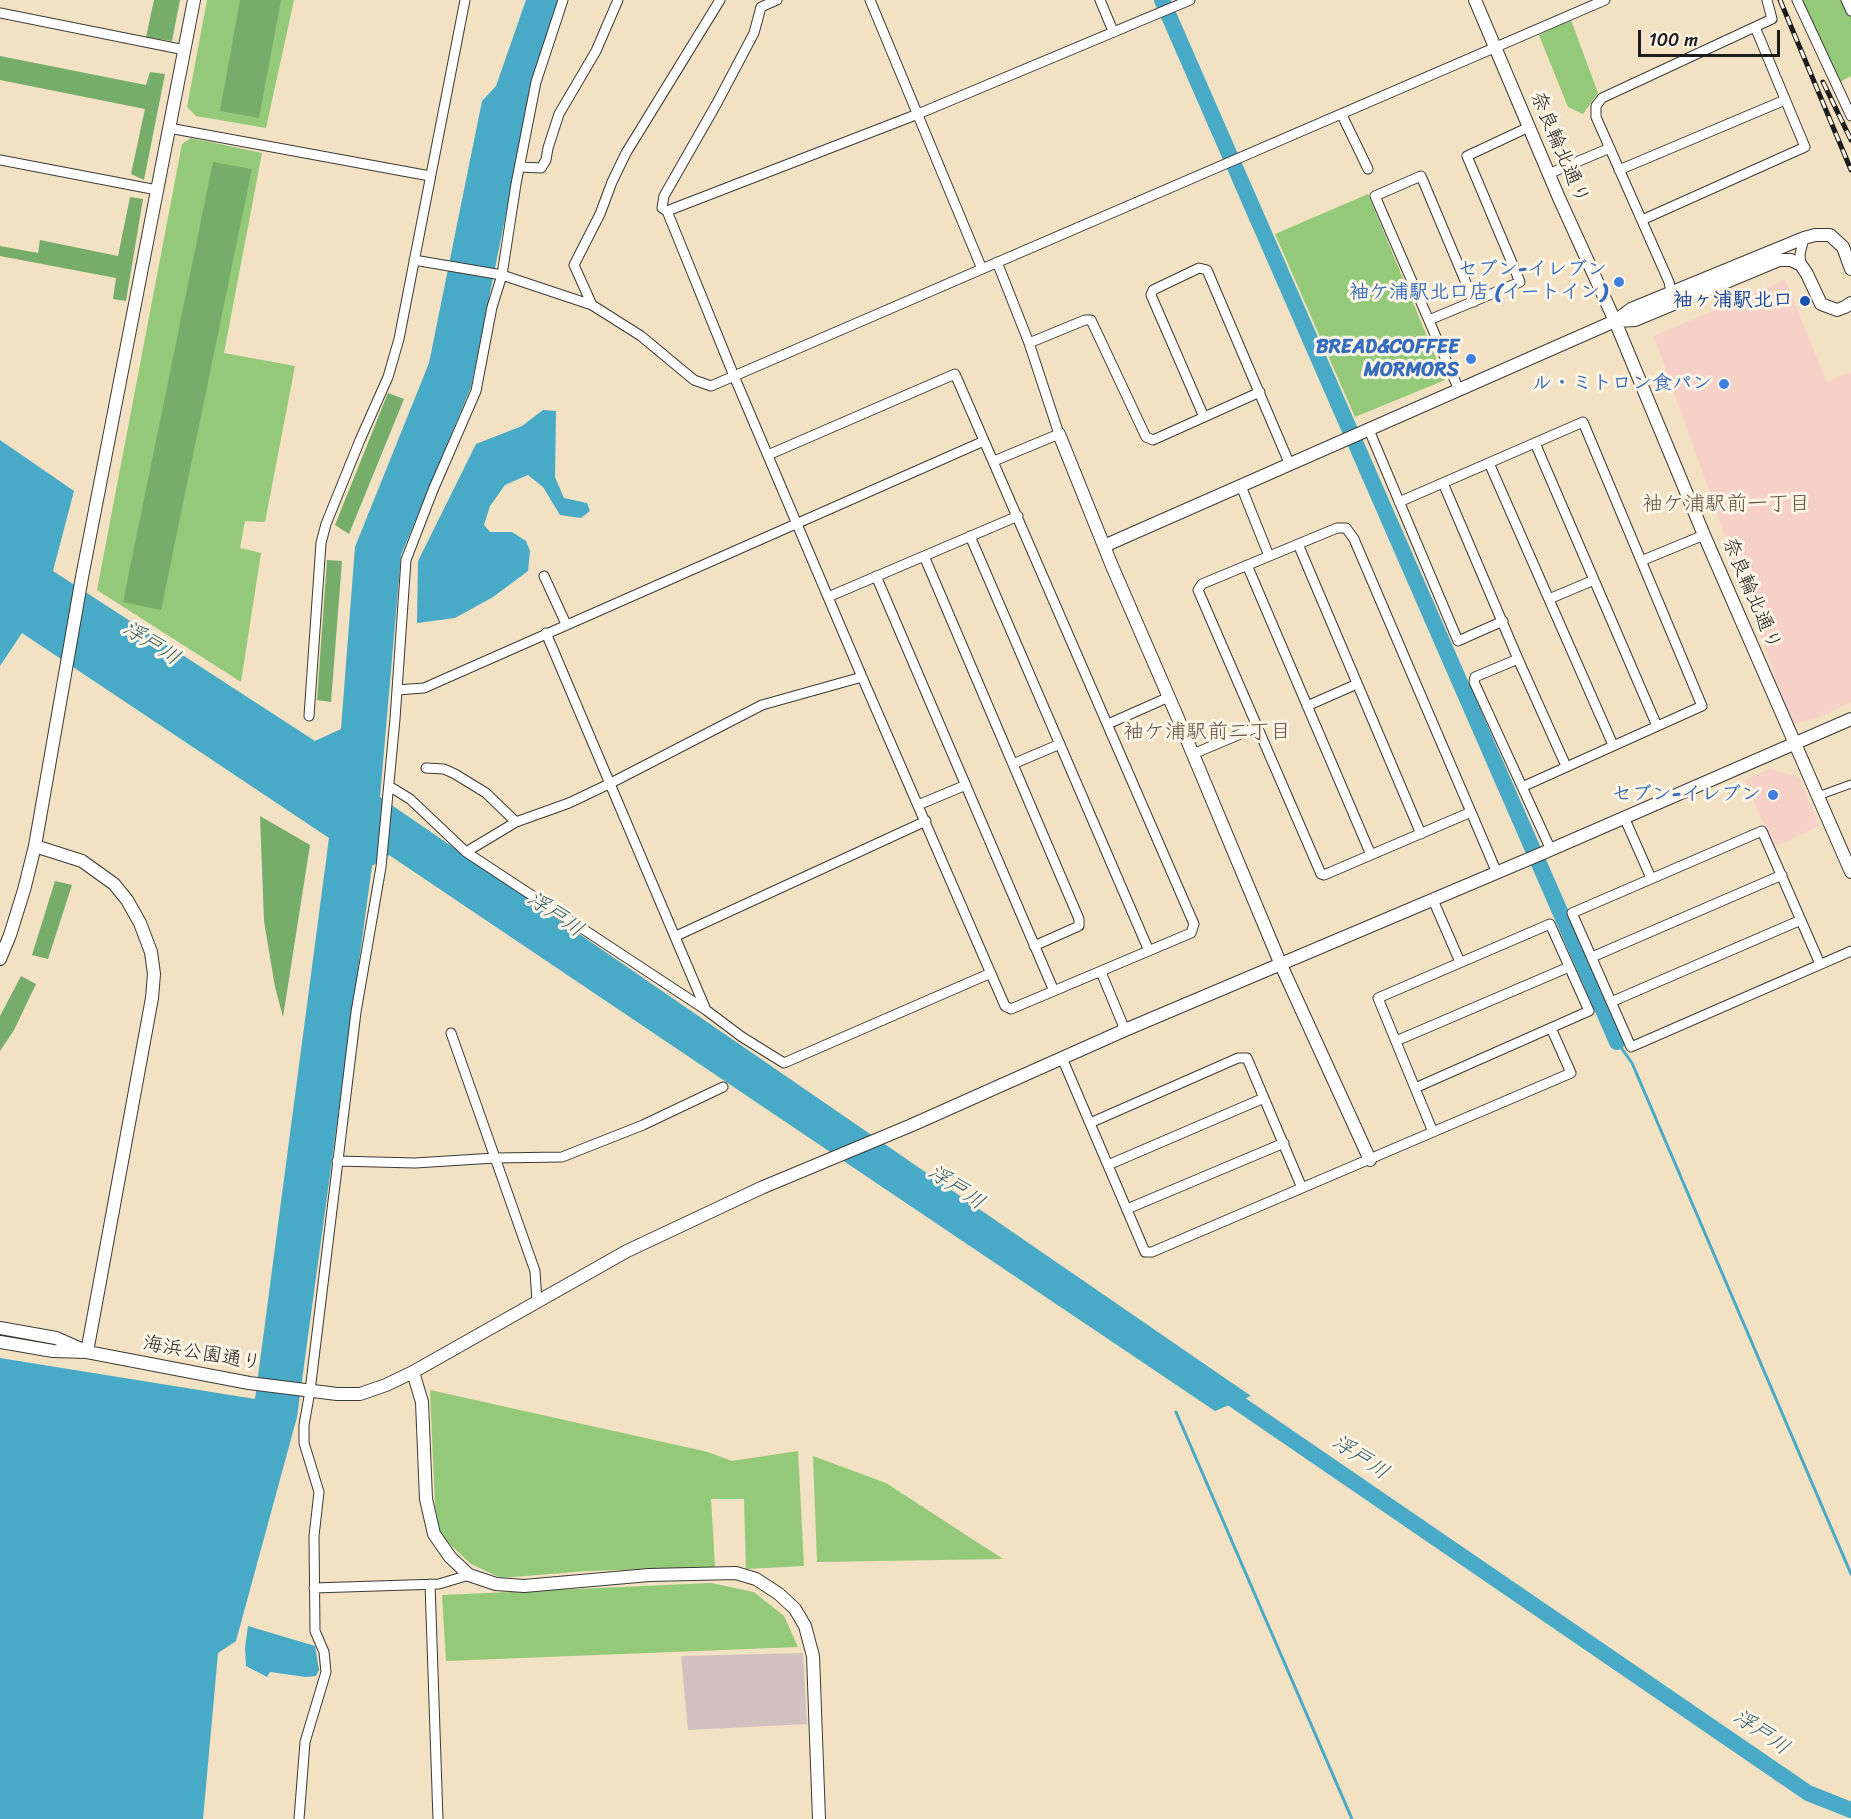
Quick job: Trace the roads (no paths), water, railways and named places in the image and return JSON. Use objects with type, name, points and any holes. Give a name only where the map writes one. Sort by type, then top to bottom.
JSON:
[{"type":"street","points":[[0,959],[17,913],[34,846],[81,577],[194,0]]},
{"type":"street","points":[[309,716],[321,543],[360,440],[388,377],[399,339],[465,0]]},
{"type":"street","points":[[299,1819],[305,1742],[326,1672],[324,1652],[315,1631],[314,1536],[319,1492],[304,1443],[304,1425],[356,1012],[381,860],[408,553],[476,391],[492,307],[502,275],[519,167],[536,82],[563,0]]},
{"type":"street","points":[[519,167],[541,168],[546,160],[559,114],[590,62],[618,0]]},
{"type":"street","points":[[592,305],[574,265],[600,214],[612,182],[631,143],[657,105],[720,0]]},
{"type":"street","points":[[768,455],[955,374],[1194,924],[1191,933],[1011,1009],[1005,1006],[862,677],[734,375],[667,211],[662,208],[663,196],[717,103],[754,33],[760,7],[777,0]]},
{"type":"street","points":[[870,0],[982,269]]},
{"type":"street","points":[[1100,0],[1113,31]]},
{"type":"street","points":[[667,211],[918,114],[1190,0]]},
{"type":"street","name":"奈良輪北通り","points":[[1474,0],[1548,174],[1615,321],[1704,535],[1851,872]]},
{"type":"street","points":[[414,260],[502,275],[592,305],[641,336],[694,380],[711,386],[1605,0]]},
{"type":"street","points":[[1671,291],[1596,117],[1596,106],[1602,98],[1772,20],[1767,0]]},
{"type":"street","points":[[1797,0],[1851,116]]},
{"type":"street","points":[[1846,0],[1851,11]]},
{"type":"street","points":[[0,13],[185,50]]},
{"type":"street","points":[[1641,220],[1805,147],[1755,27]]},
{"type":"street","points":[[1619,170],[1785,100]]},
{"type":"street","points":[[1342,115],[1368,168]]},
{"type":"street","points":[[1429,321],[1520,282],[1467,156],[1529,127]]},
{"type":"street","points":[[169,128],[430,176]]},
{"type":"street","points":[[1548,174],[1610,148]]},
{"type":"street","points":[[0,160],[157,190]]},
{"type":"street","points":[[1460,390],[1375,196],[1421,176],[1474,302]]},
{"type":"street","points":[[1104,546],[1615,321],[1631,309],[1671,291],[1804,238],[1823,234],[1837,240],[1843,247],[1851,269]]},
{"type":"street","points":[[1801,265],[1804,238]]},
{"type":"street","points":[[1615,321],[1635,320],[1779,260],[1791,260],[1801,265],[1821,304],[1837,310],[1851,303]]},
{"type":"street","points":[[997,262],[1029,344],[1059,434],[1104,546],[1281,965],[1370,1160]]},
{"type":"street","points":[[1204,417],[1150,295],[1153,290],[1199,268],[1207,270],[1290,465]]},
{"type":"street","points":[[1029,344],[1085,320],[1091,320],[1146,437],[1153,440],[1260,392]]},
{"type":"street","points":[[1399,502],[1583,422],[1702,706],[1522,786]]},
{"type":"street","points":[[1369,430],[1458,641],[1503,621]]},
{"type":"street","points":[[994,461],[1059,434]]},
{"type":"street","points":[[397,690],[424,688],[984,441]]},
{"type":"street","points":[[1535,443],[1657,726]]},
{"type":"street","points":[[1489,463],[1613,745]]},
{"type":"street","points":[[1443,483],[1566,766]]},
{"type":"street","points":[[1241,486],[1269,556]]},
{"type":"street","points":[[828,597],[1018,516]]},
{"type":"street","points":[[1471,812],[1324,875],[1321,874],[1198,590],[1202,584],[1337,528],[1346,528],[1354,539],[1471,812],[1497,873]]},
{"type":"street","points":[[1641,561],[1704,535]]},
{"type":"street","points":[[970,537],[1149,951]]},
{"type":"street","points":[[1298,544],[1421,834]]},
{"type":"street","points":[[924,556],[1079,919],[1079,926],[1034,946]]},
{"type":"street","points":[[1247,565],[1371,855]]},
{"type":"street","points":[[544,576],[566,624]]},
{"type":"street","points":[[876,576],[1054,991]]},
{"type":"street","points":[[1549,599],[1594,580]]},
{"type":"street","points":[[546,633],[706,1010]]},
{"type":"street","points":[[1518,659],[1475,677],[1474,682],[1522,786],[1547,851]]},
{"type":"street","points":[[466,852],[516,822],[568,803],[609,784],[762,705],[862,677]]},
{"type":"street","points":[[1307,706],[1357,684]]},
{"type":"street","points":[[1108,724],[1169,697]]},
{"type":"street","name":"海浜公園通り","points":[[0,1342],[54,1351],[87,1352],[249,1383],[310,1391],[360,1394],[413,1372],[656,1237],[1125,1030],[1497,873],[1851,719]]},
{"type":"street","points":[[1193,754],[1257,727]]},
{"type":"street","points":[[1013,764],[1060,744]]},
{"type":"street","points":[[426,768],[444,769],[455,774],[486,794],[516,822]]},
{"type":"street","points":[[1818,796],[1851,784]]},
{"type":"street","points":[[918,805],[966,785]]},
{"type":"street","points":[[389,786],[410,799],[466,852],[784,1063],[991,973]]},
{"type":"street","points":[[1624,817],[1651,878]]},
{"type":"street","points":[[676,936],[926,821]]},
{"type":"street","points":[[1820,964],[1762,831],[1572,913],[1631,1047],[1851,951]]},
{"type":"street","points":[[34,846],[82,861],[114,884],[140,923],[151,952],[154,974],[152,998],[87,1352]]},
{"type":"street","points":[[1592,957],[1782,875]]},
{"type":"street","points":[[1433,900],[1460,962]]},
{"type":"street","points":[[1611,1002],[1801,920]]},
{"type":"street","points":[[1415,1088],[1588,1011],[1550,924],[1378,998],[1433,1132]]},
{"type":"street","points":[[1396,1041],[1569,967]]},
{"type":"street","points":[[1101,972],[1125,1030]]},
{"type":"street","points":[[1062,1058],[1145,1252],[1152,1252],[1571,1072],[1551,1028]]},
{"type":"street","points":[[451,1033],[535,1271],[537,1302]]},
{"type":"street","points":[[1090,1123],[1238,1058],[1247,1058],[1302,1188]]},
{"type":"street","points":[[338,1161],[415,1163],[562,1157],[643,1125],[723,1087]]},
{"type":"street","points":[[1108,1165],[1264,1098]]},
{"type":"street","points":[[1127,1209],[1284,1143]]},
{"type":"street","name":"海浜公園通り","points":[[0,1328],[56,1338],[87,1352]]},
{"type":"street","points":[[413,1372],[422,1402],[426,1499],[434,1534],[450,1557],[469,1575],[496,1584],[524,1586],[649,1575],[736,1573],[756,1579],[795,1608],[805,1626],[813,1656],[819,1819]]},
{"type":"street","points":[[314,1588],[439,1584],[469,1575]]},
{"type":"street","points":[[430,1584],[438,1819]]},
{"type":"water","points":[[526,0],[559,0],[534,75],[471,387],[401,555],[380,797],[1251,1396],[1215,1411],[389,855],[372,866],[297,1417],[236,1641],[218,1653],[203,1819],[0,1819],[0,1358],[255,1399],[329,838],[22,633],[0,666],[0,440],[74,491],[53,571],[315,741],[341,729],[355,547],[429,363],[482,101],[496,86]]},
{"type":"water","points":[[543,410],[556,411],[555,477],[564,498],[587,503],[590,511],[581,518],[560,515],[543,487],[528,475],[505,485],[490,506],[484,525],[490,532],[512,532],[526,541],[530,551],[528,571],[493,597],[455,618],[417,623],[418,561],[476,444],[522,426]]},
{"type":"water","points":[[248,1626],[315,1646],[319,1670],[316,1676],[306,1677],[270,1672],[267,1677],[246,1666],[245,1648]]},
{"type":"waterway","points":[[1162,0],[1617,1042]]},
{"type":"waterway","points":[[1617,1042],[1632,1063],[1851,1574]]},
{"type":"waterway","name":"浮戸川","points":[[1221,1391],[1808,1793],[1851,1810]]},
{"type":"waterway","points":[[1176,1412],[1352,1819]]},
{"type":"railway","points":[[1780,0],[1851,170]]},
{"type":"railway","points":[[1823,82],[1851,140]]},
{"type":"place","name":"セブン-イレブン 袖ケ浦駅北口店 (イートイン)","points":[[1619,282]]},
{"type":"place","name":"袖ヶ浦駅北口","points":[[1805,301]]},
{"type":"place","name":"BREAD&COFFEE MORMORS","points":[[1471,359]]},
{"type":"place","name":"ル・ミトロン食パン","points":[[1724,384]]},
{"type":"place","name":"セブン-イレブン","points":[[1773,795]]},
{"type":"district","name":"袖ケ浦駅前一丁目","points":[[1726,505]]},
{"type":"district","name":"袖ケ浦駅前二丁目","points":[[1207,733]]}]
